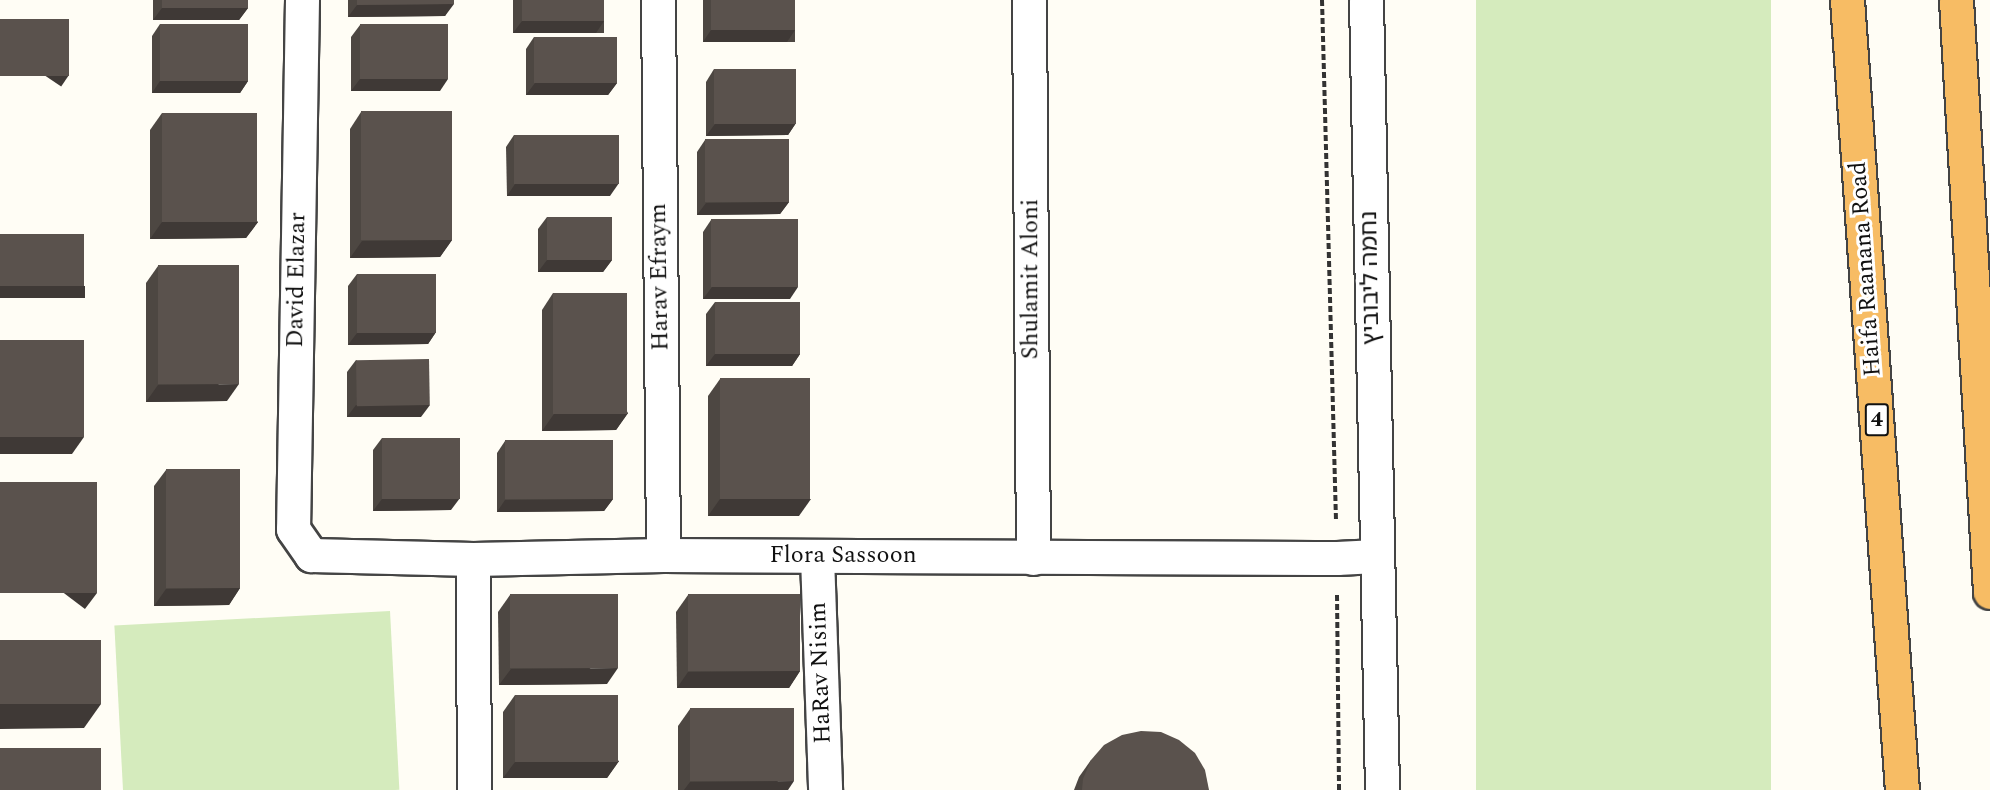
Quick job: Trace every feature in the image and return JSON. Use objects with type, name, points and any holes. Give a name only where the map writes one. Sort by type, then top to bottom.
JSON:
[{"type":"highway","name":"Haifa Raanana Road","points":[[1847,0],[1902,790]]},
{"type":"highway","points":[[1956,0],[1990,592]]},
{"type":"street","name":"David Elazar","points":[[302,0],[293,529],[311,555]]},
{"type":"street","name":"Harav Efraym","points":[[658,0],[663,555]]},
{"type":"street","name":"Shulamit Aloni","points":[[1029,0],[1033,558]]},
{"type":"street","name":"נחמה ליבוביץ","points":[[1366,0],[1382,790]]},
{"type":"street","name":"Flora Sassoon","points":[[311,555],[473,559],[663,555],[1033,558],[1376,556]]},
{"type":"street","name":"HaRav Nisim","points":[[817,556],[825,790]]},
{"type":"street","points":[[473,559],[474,790]]},
{"type":"path","points":[[1322,0],[1337,558],[1339,790]]},
{"type":"green space","points":[[1476,0],[1771,0],[1771,790],[1476,790]]},
{"type":"green space","points":[[390,611],[399,790],[123,790],[114,625]]},
{"type":"building","points":[[162,0],[248,0],[248,8],[162,8]]},
{"type":"building","points":[[357,0],[454,0],[454,4],[357,5]]},
{"type":"building","points":[[522,0],[604,0],[604,21],[522,21]]},
{"type":"building","points":[[711,0],[795,0],[795,30],[711,30]]},
{"type":"building","points":[[0,19],[69,19],[69,76],[0,76]]},
{"type":"building","points":[[160,24],[248,24],[248,81],[160,81]]},
{"type":"building","points":[[360,24],[448,24],[448,79],[360,79]]},
{"type":"building","points":[[534,37],[617,37],[617,83],[534,83]]},
{"type":"building","points":[[714,69],[796,69],[796,124],[714,124]]},
{"type":"building","points":[[361,111],[452,111],[452,240],[361,240]]},
{"type":"building","points":[[162,113],[257,113],[257,222],[162,222]]},
{"type":"building","points":[[514,135],[619,135],[619,184],[514,184]]},
{"type":"building","points":[[705,139],[789,139],[789,202],[705,202]]},
{"type":"building","points":[[547,217],[612,217],[612,260],[547,260]]},
{"type":"building","points":[[711,219],[798,219],[798,287],[711,287]]},
{"type":"building","points":[[0,234],[84,234],[84,286],[0,286]]},
{"type":"building","points":[[158,265],[239,265],[239,384],[158,384]]},
{"type":"building","points":[[357,274],[436,274],[436,333],[357,333]]},
{"type":"building","points":[[553,293],[627,293],[627,414],[553,414]]},
{"type":"building","points":[[715,302],[800,302],[800,354],[715,354]]},
{"type":"building","points":[[0,340],[84,340],[84,437],[0,437]]},
{"type":"building","points":[[429,359],[430,405],[357,406],[356,360]]},
{"type":"building","points":[[720,378],[810,378],[810,499],[720,499]]},
{"type":"building","points":[[382,438],[460,438],[460,499],[382,499]]},
{"type":"building","points":[[505,440],[613,440],[613,499],[505,499]]},
{"type":"building","points":[[166,469],[240,469],[240,588],[166,588]]},
{"type":"building","points":[[0,482],[97,482],[97,593],[0,593]]},
{"type":"building","points":[[510,594],[618,594],[618,668],[510,668]]},
{"type":"building","points":[[688,594],[800,594],[800,671],[688,671]]},
{"type":"building","points":[[0,640],[101,640],[101,704],[0,704]]},
{"type":"building","points":[[515,695],[618,695],[618,762],[515,762]]},
{"type":"building","points":[[690,708],[794,708],[794,781],[690,781]]},
{"type":"building","points":[[1141,731],[1161,732],[1179,740],[1195,753],[1205,770],[1209,790],[1082,790],[1083,779],[1091,760],[1104,745],[1122,735]]},
{"type":"building","points":[[0,748],[101,748],[101,790],[0,790]]}]
